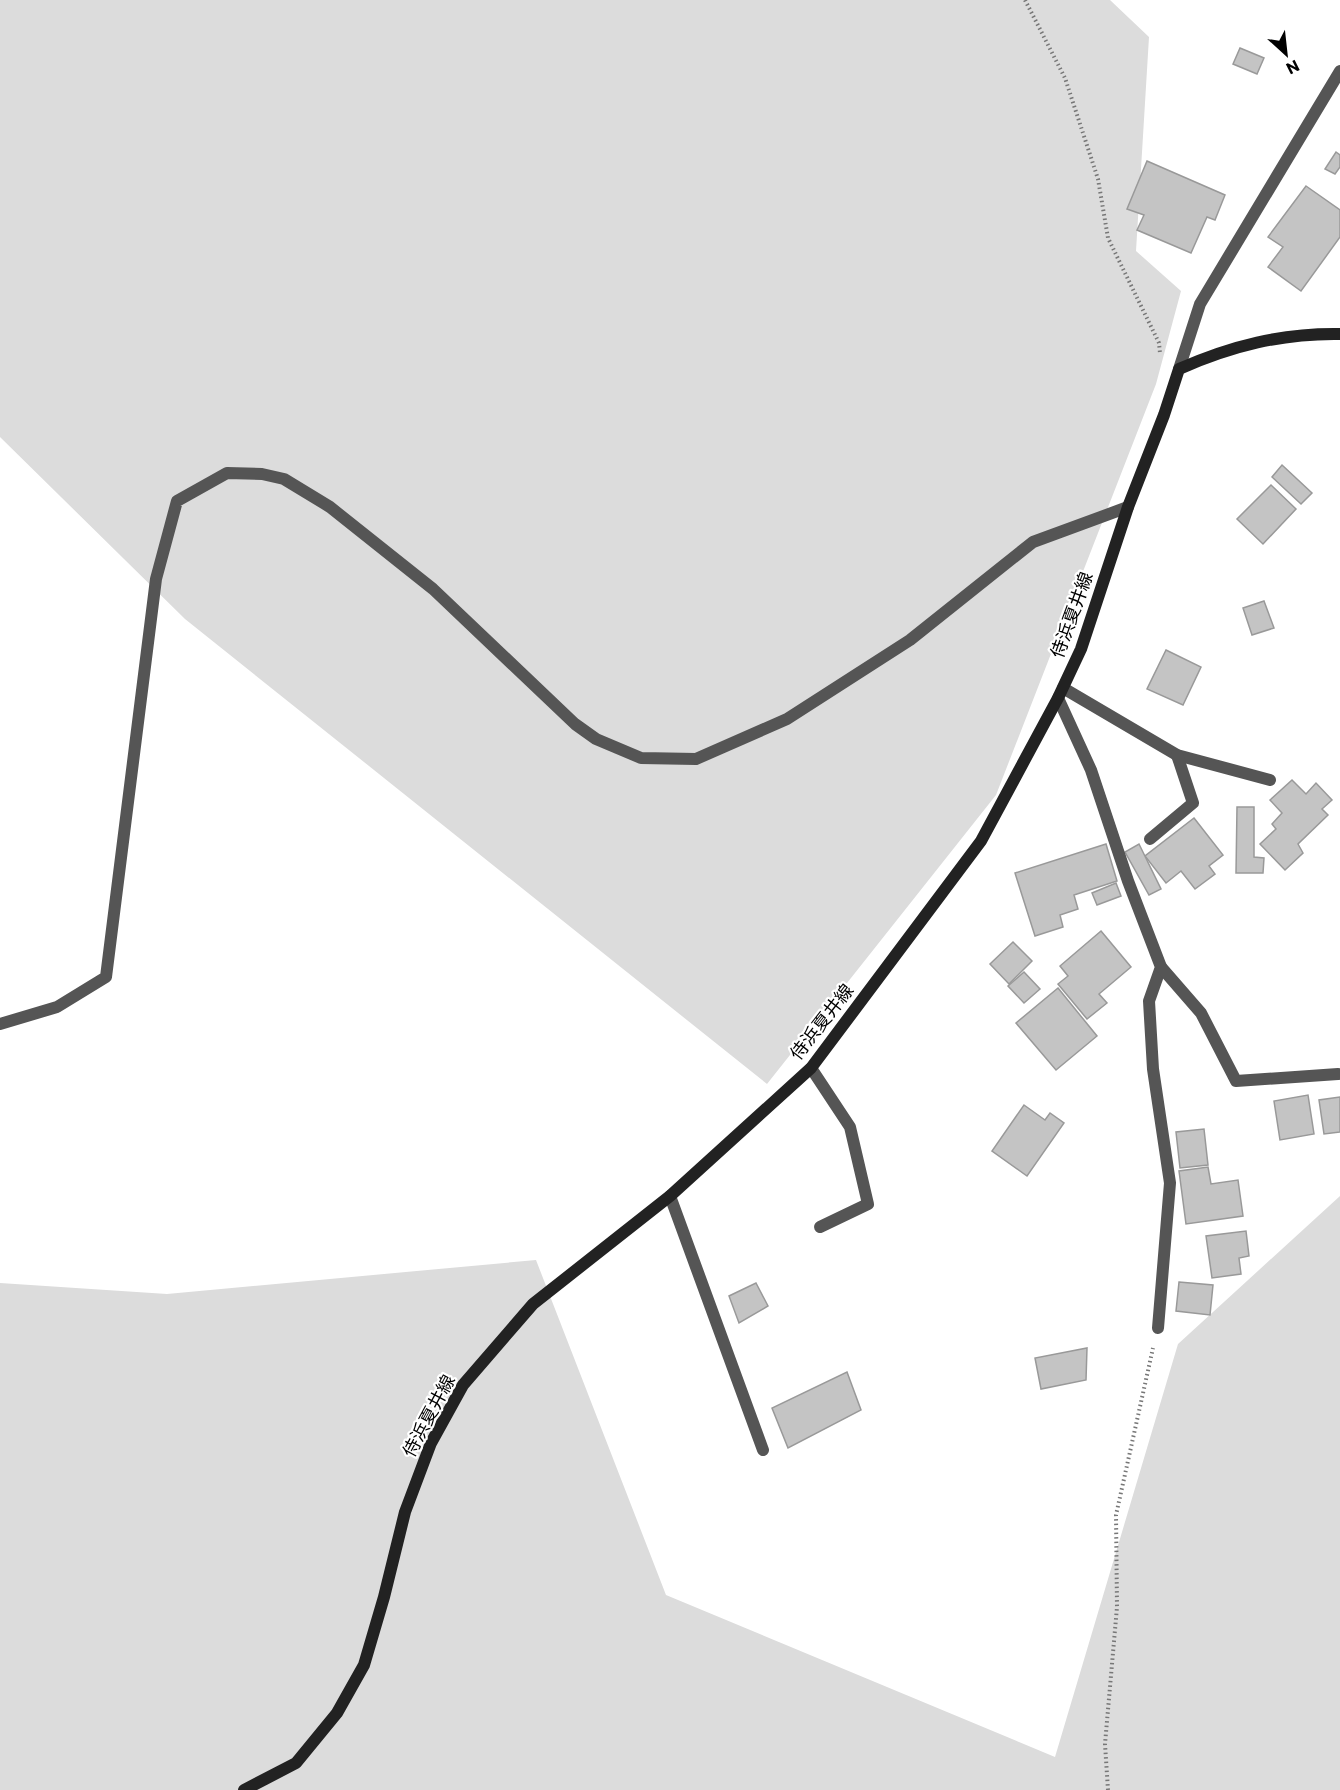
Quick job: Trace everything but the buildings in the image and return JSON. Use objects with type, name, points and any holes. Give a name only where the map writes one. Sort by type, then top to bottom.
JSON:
[{"type":"main road","points":[[1179,369],[1215,353],[1249,343],[1321,334],[1340,334]]},
{"type":"main road","name":"侍浜夏井線","points":[[244,1790],[296,1764],[337,1713],[364,1665],[405,1512],[431,1443],[463,1385],[533,1304],[670,1196],[811,1068],[981,841],[1081,649],[1128,507],[1164,415],[1179,369]]},
{"type":"street","points":[[1179,369],[1200,304],[1340,71]]},
{"type":"street","points":[[0,1024],[57,1007],[106,976],[156,579],[177,501],[227,473],[262,474],[284,479],[330,507],[433,589],[575,724],[596,739],[640,758],[696,759],[787,719],[910,640],[1033,542],[1128,507]]},
{"type":"street","points":[[1060,693],[1177,755],[1270,780]]},
{"type":"street","points":[[1060,693],[1091,770],[1128,881],[1161,967],[1201,1013],[1236,1081],[1338,1074]]},
{"type":"street","points":[[1150,839],[1192,803],[1177,755]]},
{"type":"street","points":[[1158,1328],[1170,1183],[1153,1069],[1149,1001],[1161,967]]},
{"type":"street","points":[[811,1068],[850,1127],[868,1204],[820,1227]]},
{"type":"street","points":[[670,1196],[764,1450]]},
{"type":"path","points":[[1025,0],[1065,78],[1098,179],[1108,238],[1159,343],[1162,363]]},
{"type":"path","points":[[1108,1790],[1105,1744],[1117,1607],[1116,1515],[1158,1328]]},
{"type":"shaded area","points":[[0,0],[1110,0],[1149,37],[1136,251],[1181,291],[1156,384],[996,795],[767,1084],[185,619],[0,437]]},
{"type":"shaded area","points":[[1340,1196],[1340,1790],[0,1790],[0,1283],[167,1294],[536,1260],[666,1595],[1055,1757],[1178,1344]]}]
